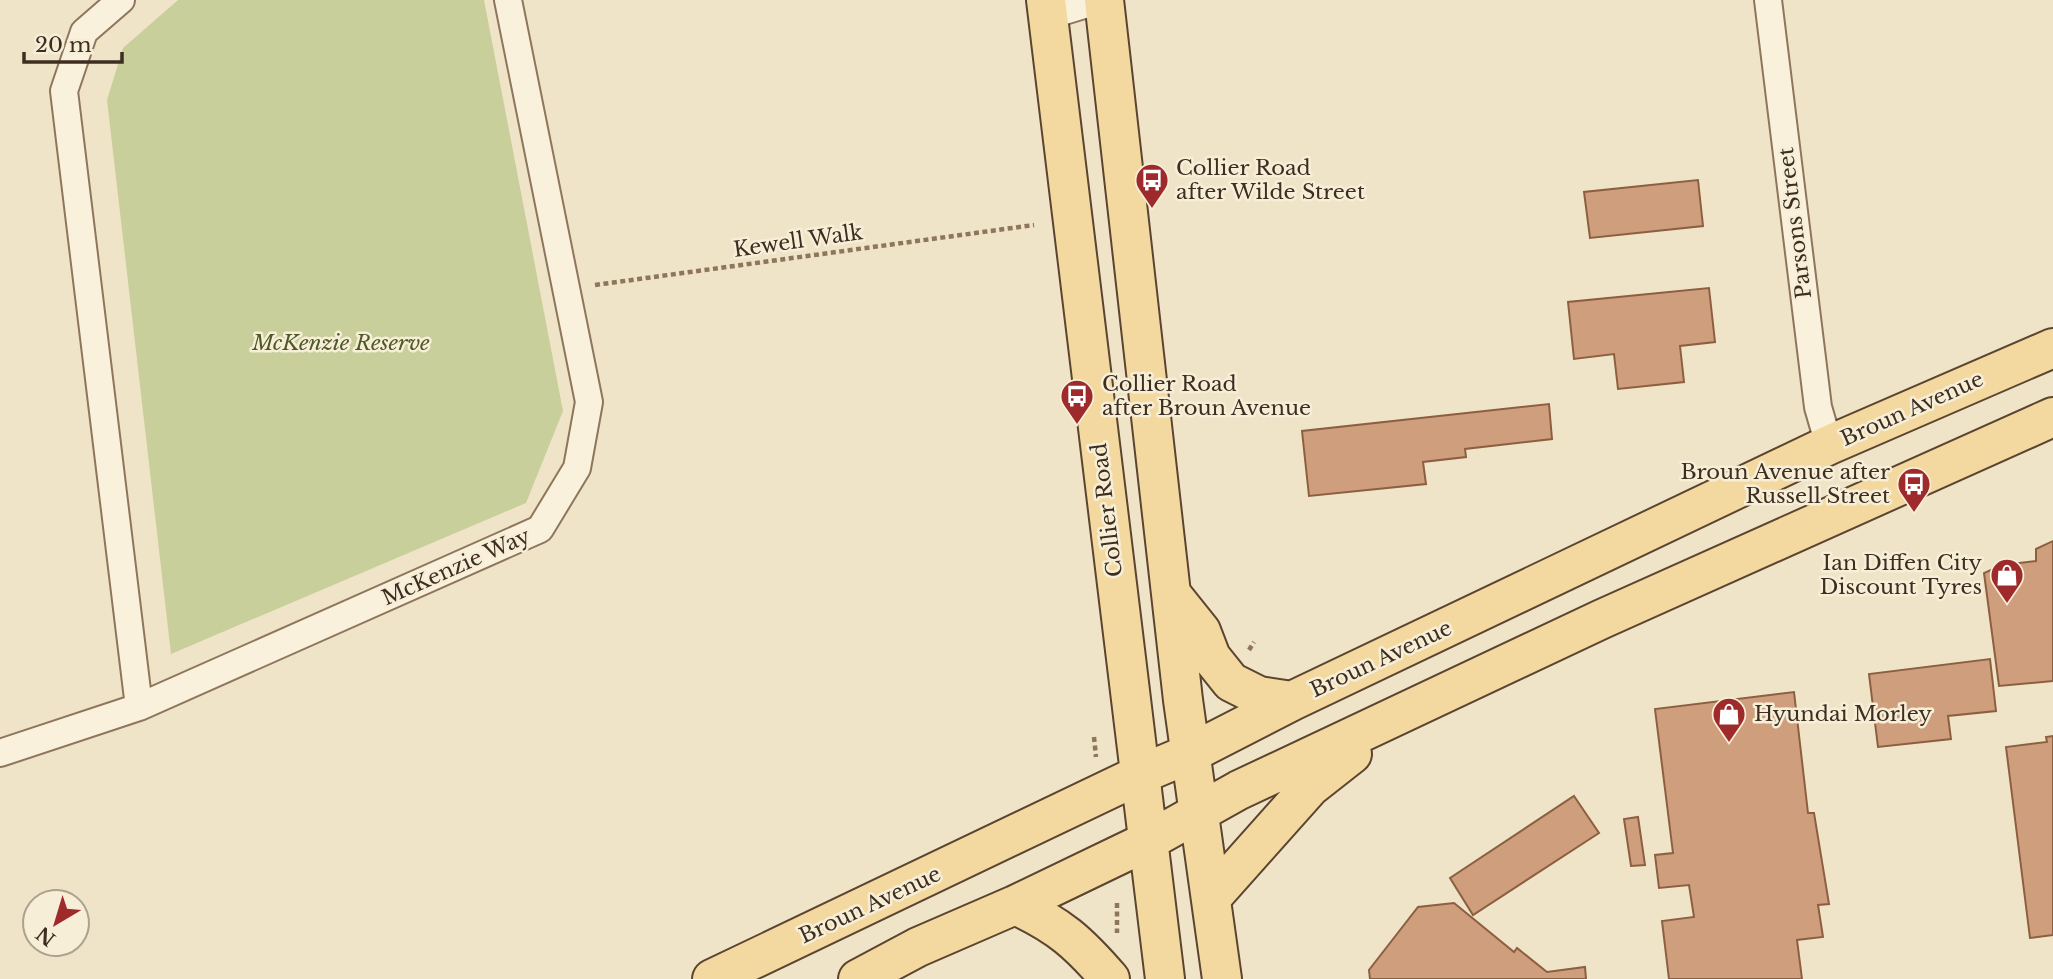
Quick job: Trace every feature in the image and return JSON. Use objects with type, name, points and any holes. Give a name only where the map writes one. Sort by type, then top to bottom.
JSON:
[{"type":"main road","points":[[1102,0],[1191,753],[1222,979]]},
{"type":"main road","name":"Collier Road","points":[[1047,8],[1165,979]]},
{"type":"main road","name":"Broun Avenue","points":[[712,979],[1139,775],[1191,753],[1292,701],[1829,445],[2053,348]]},
{"type":"main road","points":[[858,979],[918,947],[1015,905],[1148,841],[1239,790],[1602,619],[2053,417]]},
{"type":"main road","points":[[1172,595],[1201,631],[1211,657],[1231,682],[1259,696],[1292,701]]},
{"type":"main road","points":[[1212,897],[1310,788],[1409,710]]},
{"type":"main road","points":[[1015,905],[1066,932],[1110,979]]},
{"type":"street","points":[[121,0],[84,32],[64,91],[139,707]]},
{"type":"street","name":"McKenzie Way","points":[[0,753],[139,707],[540,529],[577,468],[589,402],[508,0]]},
{"type":"street","points":[[1047,8],[1102,0]]},
{"type":"street","name":"Parsons Street","points":[[1768,0],[1818,407],[1829,445]]},
{"type":"path","name":"Kewell Walk","points":[[566,289],[1034,225]]},
{"type":"green space","name":"McKenzie Reserve","points":[[178,0],[484,0],[563,411],[526,503],[171,654],[107,100],[123,48]]},
{"type":"building","points":[[1698,180],[1703,226],[1590,238],[1584,192]]},
{"type":"building","points":[[1709,288],[1715,342],[1680,346],[1684,382],[1618,389],[1614,354],[1574,359],[1568,302]]},
{"type":"building","points":[[1549,404],[1552,439],[1465,449],[1466,457],[1423,462],[1426,484],[1309,496],[1302,431]]},
{"type":"building","points":[[2053,541],[2053,681],[1999,686],[1984,573],[2002,565],[2036,561],[2036,549]]},
{"type":"building","points":[[1990,659],[1996,711],[1948,716],[1951,739],[1878,747],[1869,674]]},
{"type":"building","points":[[1794,692],[1808,813],[1814,813],[1829,904],[1818,905],[1823,937],[1797,940],[1802,979],[1669,979],[1662,921],[1694,917],[1689,885],[1659,888],[1655,855],[1673,853],[1655,709]]},
{"type":"building","points":[[2053,736],[2053,935],[2030,938],[2006,747],[2047,742],[2046,737]]},
{"type":"building","points":[[1574,796],[1599,833],[1473,915],[1450,878]]},
{"type":"building","points":[[1638,817],[1645,865],[1631,866],[1624,819]]},
{"type":"building","points":[[1454,903],[1514,952],[1517,948],[1547,972],[1585,967],[1586,979],[1370,979],[1369,970],[1418,907]]},
{"type":"place","name":"Collier Road after Wilde Street","points":[[1152,210]]},
{"type":"place","name":"Collier Road after Broun Avenue","points":[[1077,426]]},
{"type":"place","name":"Broun Avenue after Russell Street","points":[[1914,514]]},
{"type":"place","name":"Ian Diffen City Discount Tyres","points":[[2007,605]]},
{"type":"place","name":"Hyundai Morley","points":[[1729,744]]}]
